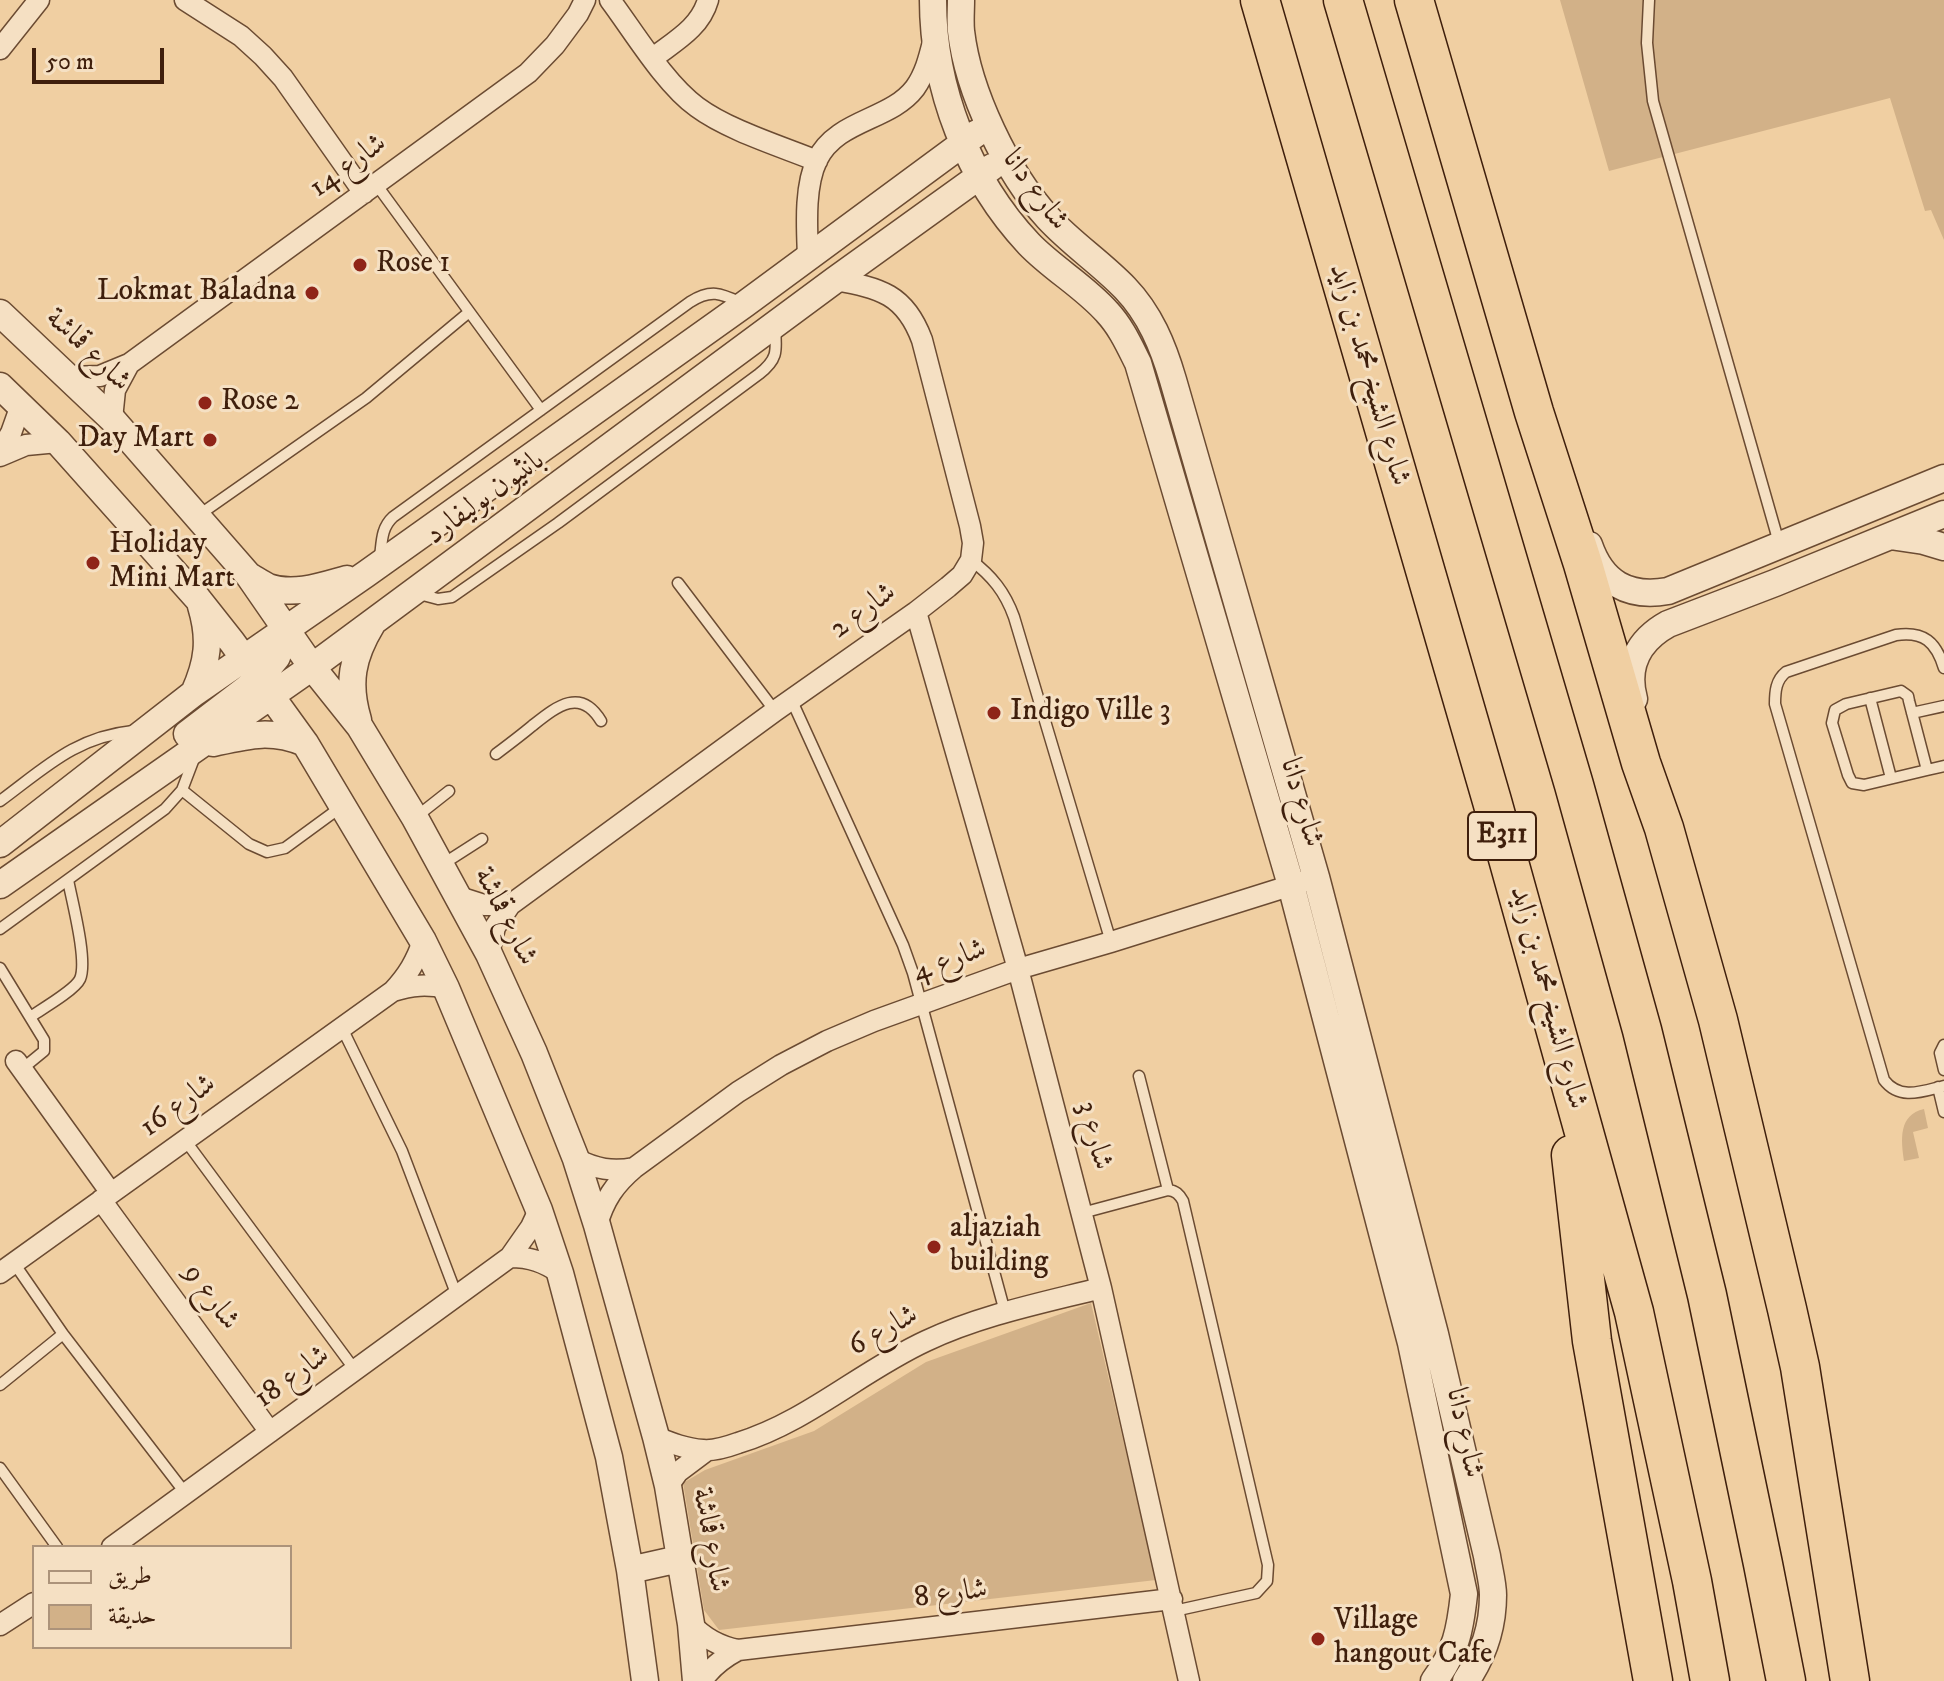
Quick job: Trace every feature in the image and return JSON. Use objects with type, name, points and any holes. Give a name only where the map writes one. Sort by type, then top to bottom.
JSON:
[{"type":"highway","name":"شارع الشيخ محمد بن زايد","points":[[1260,0],[1492,801],[1634,1312],[1692,1581],[1710,1681]]},
{"type":"highway","name":"E311","points":[[1343,0],[1574,785],[1642,1030],[1707,1295],[1786,1681]]},
{"type":"highway","points":[[1414,0],[1534,412],[1583,564],[1641,763],[1664,828],[1718,1020],[1787,1309],[1811,1432],[1850,1681]]},
{"type":"highway","points":[[1553,472],[1571,576],[1700,1024],[1768,1313],[1792,1433],[1825,1681]]},
{"type":"highway","points":[[1559,1044],[1592,1341],[1653,1681]]},
{"type":"street","points":[[0,49],[39,0]]},
{"type":"street","points":[[185,0],[241,36],[263,56],[370,188]]},
{"type":"street","name":"شارع 14","points":[[69,377],[100,376],[129,364],[528,73],[555,45],[585,0]]},
{"type":"street","points":[[610,0],[681,93],[710,116],[817,161]]},
{"type":"street","points":[[653,58],[696,25],[708,0]]},
{"type":"street","name":"شارع دانا","points":[[933,0],[935,38],[950,109],[980,176],[1006,217],[1029,244],[1106,310],[1125,335],[1138,363],[1291,885],[1411,1343],[1464,1594],[1460,1629],[1448,1661],[1434,1681]]},
{"type":"street","name":"شارع دانا","points":[[961,0],[961,31],[968,62],[977,93],[1005,158],[1026,193],[1049,219],[1126,289],[1147,316],[1163,347],[1316,877],[1435,1334],[1487,1556],[1493,1593],[1489,1630],[1477,1665],[1466,1681]]},
{"type":"street","points":[[808,257],[807,209],[817,161],[838,135],[902,101],[913,90],[922,77],[935,38]]},
{"type":"street","name":"بانثيون بوليفارد","points":[[0,885],[198,747],[291,637],[373,569],[745,304],[990,124]]},
{"type":"street","name":"بانثيون بوليفارد","points":[[0,844],[194,693],[312,667],[1005,158]]},
{"type":"street","points":[[932,211],[970,206],[1006,217]]},
{"type":"street","points":[[835,280],[877,288],[906,308],[916,323],[970,526],[973,543],[971,560]]},
{"type":"street","name":"شارع قماشة","points":[[0,313],[112,419],[249,576],[312,667],[360,727],[415,818],[489,954],[534,1053],[576,1159],[597,1225],[668,1486],[699,1681]]},
{"type":"street","points":[[112,419],[115,390],[129,364]]},
{"type":"street","points":[[0,386],[58,442],[198,599],[305,743],[423,941],[446,988],[539,1210],[560,1273],[609,1457],[630,1570],[645,1681]]},
{"type":"street","points":[[0,454],[21,405]]},
{"type":"street","points":[[1534,412],[1566,472],[1595,560],[1613,582],[1639,593],[1668,591],[1944,478]]},
{"type":"street","points":[[0,454],[26,445],[58,442]]},
{"type":"street","points":[[1664,828],[1632,692],[1632,664],[1645,640],[1668,624],[1944,514]]},
{"type":"street","points":[[130,793],[143,768],[258,678],[272,680],[291,637],[396,570],[419,536]]},
{"type":"street","points":[[1890,536],[1944,547]]},
{"type":"street","points":[[1772,548],[1775,583]]},
{"type":"street","name":"شارع 2","points":[[489,954],[495,927],[510,905],[916,612],[962,575],[971,560]]},
{"type":"street","points":[[249,576],[268,587],[290,591],[312,588],[373,569]]},
{"type":"street","points":[[194,693],[203,674],[207,653],[206,625],[198,599]]},
{"type":"street","name":"شارع 3","points":[[916,612],[1018,969],[1082,1213],[1189,1681]]},
{"type":"street","points":[[360,727],[352,701],[352,672],[360,645],[374,621]]},
{"type":"street","points":[[198,747],[270,733],[305,743]]},
{"type":"street","name":"شارع 4","points":[[597,1225],[610,1192],[634,1168],[738,1092],[781,1065],[850,1031],[1018,969],[1316,877]]},
{"type":"street","points":[[459,897],[484,905],[510,905]]},
{"type":"street","name":"شارع 16","points":[[7,1268],[393,991],[407,977],[423,941]]},
{"type":"street","name":"شارع 16","points":[[393,991],[410,986],[446,988]]},
{"type":"street","name":"شارع 9","points":[[19,1065],[270,1432]]},
{"type":"street","points":[[576,1159],[604,1170],[634,1168]]},
{"type":"street","name":"شارع 18","points":[[115,1545],[510,1257],[539,1210]]},
{"type":"street","points":[[510,1257],[528,1257],[560,1273]]},
{"type":"street","name":"شارع 6","points":[[656,1437],[706,1451],[727,1447],[794,1420],[924,1342],[1005,1312],[1101,1288]]},
{"type":"street","name":"شارع 6","points":[[668,1486],[678,1472],[706,1451]]},
{"type":"street","points":[[630,1570],[679,1559]]},
{"type":"street","points":[[0,1625],[32,1604]]},
{"type":"street","name":"شارع 8","points":[[691,1624],[712,1642],[738,1650],[1173,1605]]},
{"type":"street","points":[[699,1681],[714,1665],[738,1650]]},
{"type":"lane","points":[[1649,0],[1647,43],[1653,101],[1772,548]]},
{"type":"lane","points":[[370,188],[541,410]]},
{"type":"lane","points":[[373,569],[388,521],[699,297],[716,293],[745,304]]},
{"type":"lane","points":[[197,516],[366,398],[468,313]]},
{"type":"lane","points":[[971,560],[998,584],[1011,609],[1111,942]]},
{"type":"lane","points":[[678,583],[784,706],[903,945],[922,1004],[1005,1312]]},
{"type":"lane","points":[[1944,668],[1933,644],[1906,633],[1896,635],[1786,672],[1777,685],[1775,704],[1884,1080],[1895,1091],[1907,1093],[1941,1086],[1944,1112]]},
{"type":"lane","points":[[1927,770],[1908,696],[1901,691],[1838,707],[1833,714],[1832,723],[1852,783],[1860,785],[1927,770],[1944,766]]},
{"type":"lane","points":[[1870,698],[1891,778]]},
{"type":"lane","points":[[496,754],[554,709],[567,703],[574,702],[593,709],[601,721]]},
{"type":"lane","points":[[1912,713],[1944,706]]},
{"type":"lane","points":[[0,801],[80,744],[101,736],[147,730]]},
{"type":"lane","points":[[0,929],[165,809],[188,779],[198,747]]},
{"type":"lane","points":[[182,790],[249,844],[267,852],[285,848],[342,806]]},
{"type":"lane","points":[[415,818],[449,791]]},
{"type":"lane","points":[[441,865],[482,839]]},
{"type":"lane","points":[[30,1017],[80,980],[83,961],[68,880]]},
{"type":"lane","points":[[0,968],[44,1040],[44,1051],[19,1065]]},
{"type":"lane","points":[[342,1028],[402,1151],[457,1296]]},
{"type":"lane","points":[[1944,1045],[1940,1053],[1944,1070]]},
{"type":"lane","points":[[1139,1076],[1168,1190]]},
{"type":"lane","points":[[185,1140],[355,1370]]},
{"type":"lane","points":[[1082,1213],[1168,1190],[1180,1195],[1183,1201],[1269,1573],[1267,1581],[1256,1593],[1173,1605]]},
{"type":"lane","points":[[7,1268],[63,1334],[186,1494]]},
{"type":"lane","points":[[0,1385],[63,1334]]},
{"type":"lane","points":[[0,1468],[56,1545]]},
{"type":"green space","points":[[1560,0],[1944,0],[1944,240],[1931,210],[1925,211],[1890,98],[1609,171]]},
{"type":"green space","points":[[1924,1109],[1928,1128],[1913,1132],[1919,1158],[1904,1161],[1902,1137],[1905,1123],[1909,1117]]},
{"type":"green space","points":[[1091,1303],[1156,1580],[719,1630],[704,1610],[683,1483],[705,1470],[814,1431],[926,1362]]},
{"type":"place","name":"Rose 1","points":[[360,265]]},
{"type":"place","name":"Lokmat Baladna","points":[[312,293]]},
{"type":"place","name":"Rose 2","points":[[205,403]]},
{"type":"place","name":"Day Mart","points":[[210,440]]},
{"type":"place","name":"Holiday Mini Mart","points":[[93,563]]},
{"type":"place","name":"Indigo Ville 3","points":[[994,713]]},
{"type":"place","name":"aljaziah building","points":[[934,1247]]},
{"type":"place","name":"Village hangout Cafe","points":[[1318,1639]]}]
